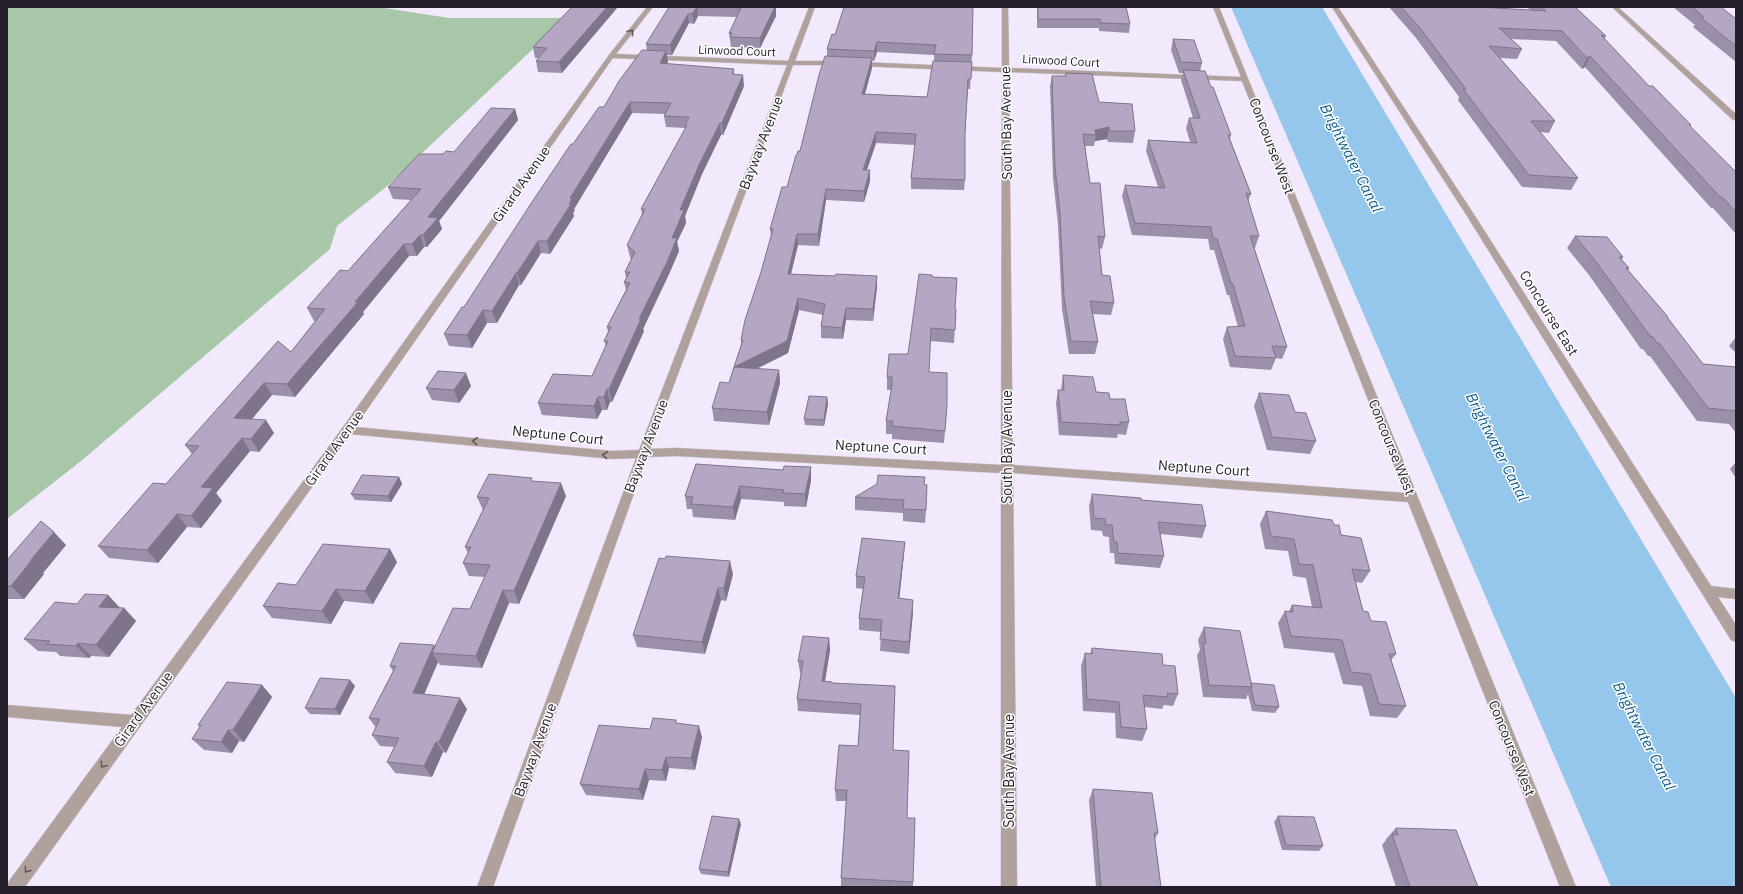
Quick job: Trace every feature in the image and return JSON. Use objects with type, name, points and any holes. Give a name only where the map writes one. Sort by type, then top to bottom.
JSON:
[{"type":"street","name":"Girard Avenue","points":[[15,887],[347,430],[611,56],[650,7]]},
{"type":"street","name":"Bayway Avenue","points":[[485,887],[644,453],[812,7]]},
{"type":"street","name":"South Bay Avenue","points":[[1005,7],[1009,887]]},
{"type":"street","name":"Concourse West","points":[[1216,7],[1568,887]]},
{"type":"street","name":"Concourse East","points":[[1335,7],[1471,216],[1736,636]]},
{"type":"street","points":[[1615,7],[1736,118]]},
{"type":"street","name":"Linwood Court","points":[[611,56],[777,64],[808,62],[1246,80]]},
{"type":"street","name":"Neptune Court","points":[[347,430],[612,455],[676,452],[1007,469],[1413,498]]},
{"type":"street","points":[[1708,591],[1736,594]]},
{"type":"street","points":[[7,711],[134,722]]},
{"type":"green space","points":[[7,7],[378,7],[449,18],[566,18],[386,187],[337,226],[330,249],[81,461],[7,519]]},
{"type":"water","name":"Brightwater Canal","points":[[1231,7],[1322,7],[1736,698],[1736,887],[1611,887]]},
{"type":"building","points":[[572,7],[607,7],[559,62],[536,61],[547,48],[533,47]]},
{"type":"building","points":[[669,7],[697,7],[692,14],[688,14],[670,45],[646,44]]},
{"type":"building","points":[[726,7],[775,7],[760,38],[730,37],[732,33],[729,33],[741,8]]},
{"type":"building","points":[[844,7],[973,7],[972,55],[934,54],[936,45],[877,42],[874,51],[827,49],[832,34],[835,35]]},
{"type":"building","points":[[1038,7],[1126,7],[1130,24],[1100,23],[1100,19],[1038,19]]},
{"type":"building","points":[[1401,7],[1479,7],[1546,11],[1542,7],[1575,7],[1606,36],[1601,35],[1649,86],[1653,86],[1736,172],[1736,212],[1722,197],[1720,197],[1590,56],[1587,58],[1562,31],[1499,28],[1522,49],[1489,46],[1555,121],[1531,121],[1578,178],[1529,175],[1463,89],[1466,89],[1420,28]]},
{"type":"building","points":[[1692,7],[1721,7],[1736,19],[1736,46],[1700,17],[1704,17]]},
{"type":"building","points":[[1173,39],[1194,40],[1202,63],[1181,62]]},
{"type":"building","points":[[642,50],[666,51],[660,63],[734,69],[732,74],[743,75],[722,123],[720,123],[700,163],[680,210],[684,210],[672,238],[677,238],[639,319],[641,319],[609,389],[607,389],[604,397],[598,397],[594,406],[538,403],[553,374],[592,376],[608,341],[604,341],[611,327],[607,327],[630,283],[624,282],[630,272],[625,272],[635,252],[627,245],[645,209],[641,209],[687,125],[685,125],[689,117],[664,116],[671,103],[630,102],[570,198],[572,199],[569,204],[571,204],[547,241],[538,241],[492,311],[483,310],[467,335],[444,334],[462,307],[464,307],[571,144],[573,144],[599,107],[604,107],[619,81]]},
{"type":"building","points":[[825,56],[872,58],[862,94],[927,97],[933,61],[972,62],[971,79],[968,79],[965,133],[965,180],[911,178],[916,134],[876,132],[863,170],[870,170],[864,191],[826,189],[818,234],[797,234],[788,274],[877,276],[873,309],[846,308],[842,328],[821,326],[825,304],[798,298],[787,341],[734,367],[743,340],[741,340],[745,320],[773,229],[770,229],[782,187],[787,187],[796,155],[798,151],[800,151]]},
{"type":"building","points":[[1183,70],[1205,71],[1211,87],[1213,87],[1231,135],[1228,135],[1251,194],[1246,193],[1259,236],[1250,236],[1287,347],[1272,346],[1276,358],[1235,356],[1227,327],[1245,326],[1233,284],[1231,283],[1217,239],[1213,238],[1211,227],[1135,223],[1125,185],[1165,188],[1148,140],[1197,143],[1189,118],[1200,118]]},
{"type":"building","points":[[1066,73],[1092,74],[1099,102],[1132,104],[1135,131],[1110,131],[1109,127],[1095,130],[1096,135],[1083,134],[1090,183],[1100,183],[1105,237],[1098,236],[1102,275],[1110,276],[1114,303],[1090,301],[1098,342],[1071,341],[1064,297],[1060,213],[1055,167],[1052,76],[1066,76]]},
{"type":"building","points":[[491,108],[515,109],[428,217],[438,218],[423,235],[420,235],[412,244],[404,244],[355,302],[358,302],[287,384],[264,383],[234,418],[266,420],[251,439],[242,438],[201,487],[213,488],[191,516],[177,514],[147,550],[98,546],[153,483],[166,484],[199,446],[185,445],[278,341],[291,352],[325,309],[307,308],[340,270],[348,271],[421,189],[388,187],[419,154],[443,154],[446,151],[454,152]]},
{"type":"building","points":[[1575,236],[1607,237],[1623,257],[1619,257],[1629,268],[1626,268],[1668,317],[1703,364],[1736,367],[1736,411],[1708,408],[1659,343],[1657,343],[1653,337],[1650,336],[1597,263]]},
{"type":"building","points":[[919,274],[932,275],[932,277],[957,278],[955,330],[931,328],[929,372],[947,373],[945,431],[892,426],[893,421],[886,421],[892,385],[892,377],[887,377],[889,354],[908,354]]},
{"type":"building","points":[[734,367],[779,370],[767,412],[712,408],[720,382],[729,383]]},
{"type":"building","points":[[438,371],[466,373],[454,390],[426,388]]},
{"type":"building","points":[[1063,375],[1093,377],[1096,392],[1109,393],[1110,399],[1125,399],[1129,422],[1120,422],[1120,425],[1061,422],[1058,390],[1064,390]]},
{"type":"building","points":[[1259,393],[1289,395],[1295,412],[1306,413],[1316,441],[1272,437]]},
{"type":"building","points":[[809,396],[827,397],[824,420],[804,419]]},
{"type":"building","points":[[696,464],[783,470],[784,466],[811,467],[805,494],[783,493],[784,490],[740,486],[733,507],[691,504],[693,497],[685,496]]},
{"type":"building","points":[[489,474],[532,478],[531,481],[561,483],[514,591],[503,590],[476,656],[432,653],[453,608],[470,609],[490,565],[463,563],[471,547],[465,547],[489,498],[477,497]]},
{"type":"building","points":[[362,475],[399,477],[388,496],[351,494]]},
{"type":"building","points":[[878,475],[925,477],[924,484],[927,485],[926,510],[903,509],[904,500],[855,497],[877,484]]},
{"type":"building","points":[[1092,494],[1202,505],[1206,526],[1158,522],[1164,556],[1118,553],[1117,542],[1114,542],[1112,525],[1106,525],[1105,519],[1094,518]]},
{"type":"building","points":[[1266,511],[1332,520],[1334,525],[1339,525],[1341,535],[1361,538],[1370,571],[1352,569],[1363,611],[1368,612],[1371,621],[1386,622],[1396,654],[1389,654],[1406,706],[1379,704],[1370,674],[1351,672],[1342,640],[1291,636],[1285,611],[1293,612],[1292,605],[1322,608],[1313,565],[1299,564],[1294,539],[1271,536]]},
{"type":"building","points":[[41,521],[54,532],[11,586],[7,586],[7,560]]},
{"type":"building","points":[[862,538],[905,542],[898,598],[913,600],[909,642],[880,639],[882,620],[859,618],[865,577],[856,576]]},
{"type":"building","points":[[323,544],[390,549],[365,591],[336,589],[322,611],[263,606],[278,583],[296,585]]},
{"type":"building","points":[[666,556],[730,561],[724,588],[718,588],[702,642],[633,635],[659,558],[665,559]]},
{"type":"building","points":[[85,594],[108,595],[99,607],[124,608],[96,645],[78,643],[76,646],[47,644],[50,641],[24,639],[55,602],[77,604]]},
{"type":"building","points":[[1204,627],[1240,631],[1252,687],[1209,685],[1203,643],[1206,644]]},
{"type":"building","points":[[803,636],[829,638],[822,681],[832,683],[895,686],[893,750],[909,751],[907,818],[915,818],[913,882],[841,878],[847,790],[835,790],[839,745],[858,746],[861,704],[797,699],[803,661],[798,661]]},
{"type":"building","points":[[400,643],[434,645],[413,693],[460,698],[439,742],[436,742],[424,766],[387,762],[399,738],[372,735],[380,719],[369,718],[396,666],[390,666]]},
{"type":"building","points":[[1092,648],[1162,654],[1163,665],[1175,666],[1178,694],[1167,693],[1168,697],[1143,695],[1147,729],[1121,727],[1119,702],[1087,699],[1085,653],[1092,654]]},
{"type":"building","points":[[320,678],[350,680],[335,709],[305,708]]},
{"type":"building","points":[[227,682],[262,685],[233,730],[228,730],[221,742],[192,739],[201,725],[198,725]]},
{"type":"building","points":[[1251,683],[1274,685],[1279,707],[1255,705]]},
{"type":"building","points":[[653,718],[676,720],[676,723],[699,726],[691,758],[666,757],[662,770],[645,769],[639,789],[580,784],[599,725],[650,729]]},
{"type":"building","points":[[1093,789],[1152,793],[1158,833],[1154,833],[1161,887],[1101,887]]},
{"type":"building","points":[[712,816],[739,819],[728,872],[699,869]]},
{"type":"building","points":[[1278,816],[1314,817],[1323,846],[1286,845]]},
{"type":"building","points":[[1396,828],[1456,830],[1478,887],[1410,887],[1392,834],[1398,835]]}]
